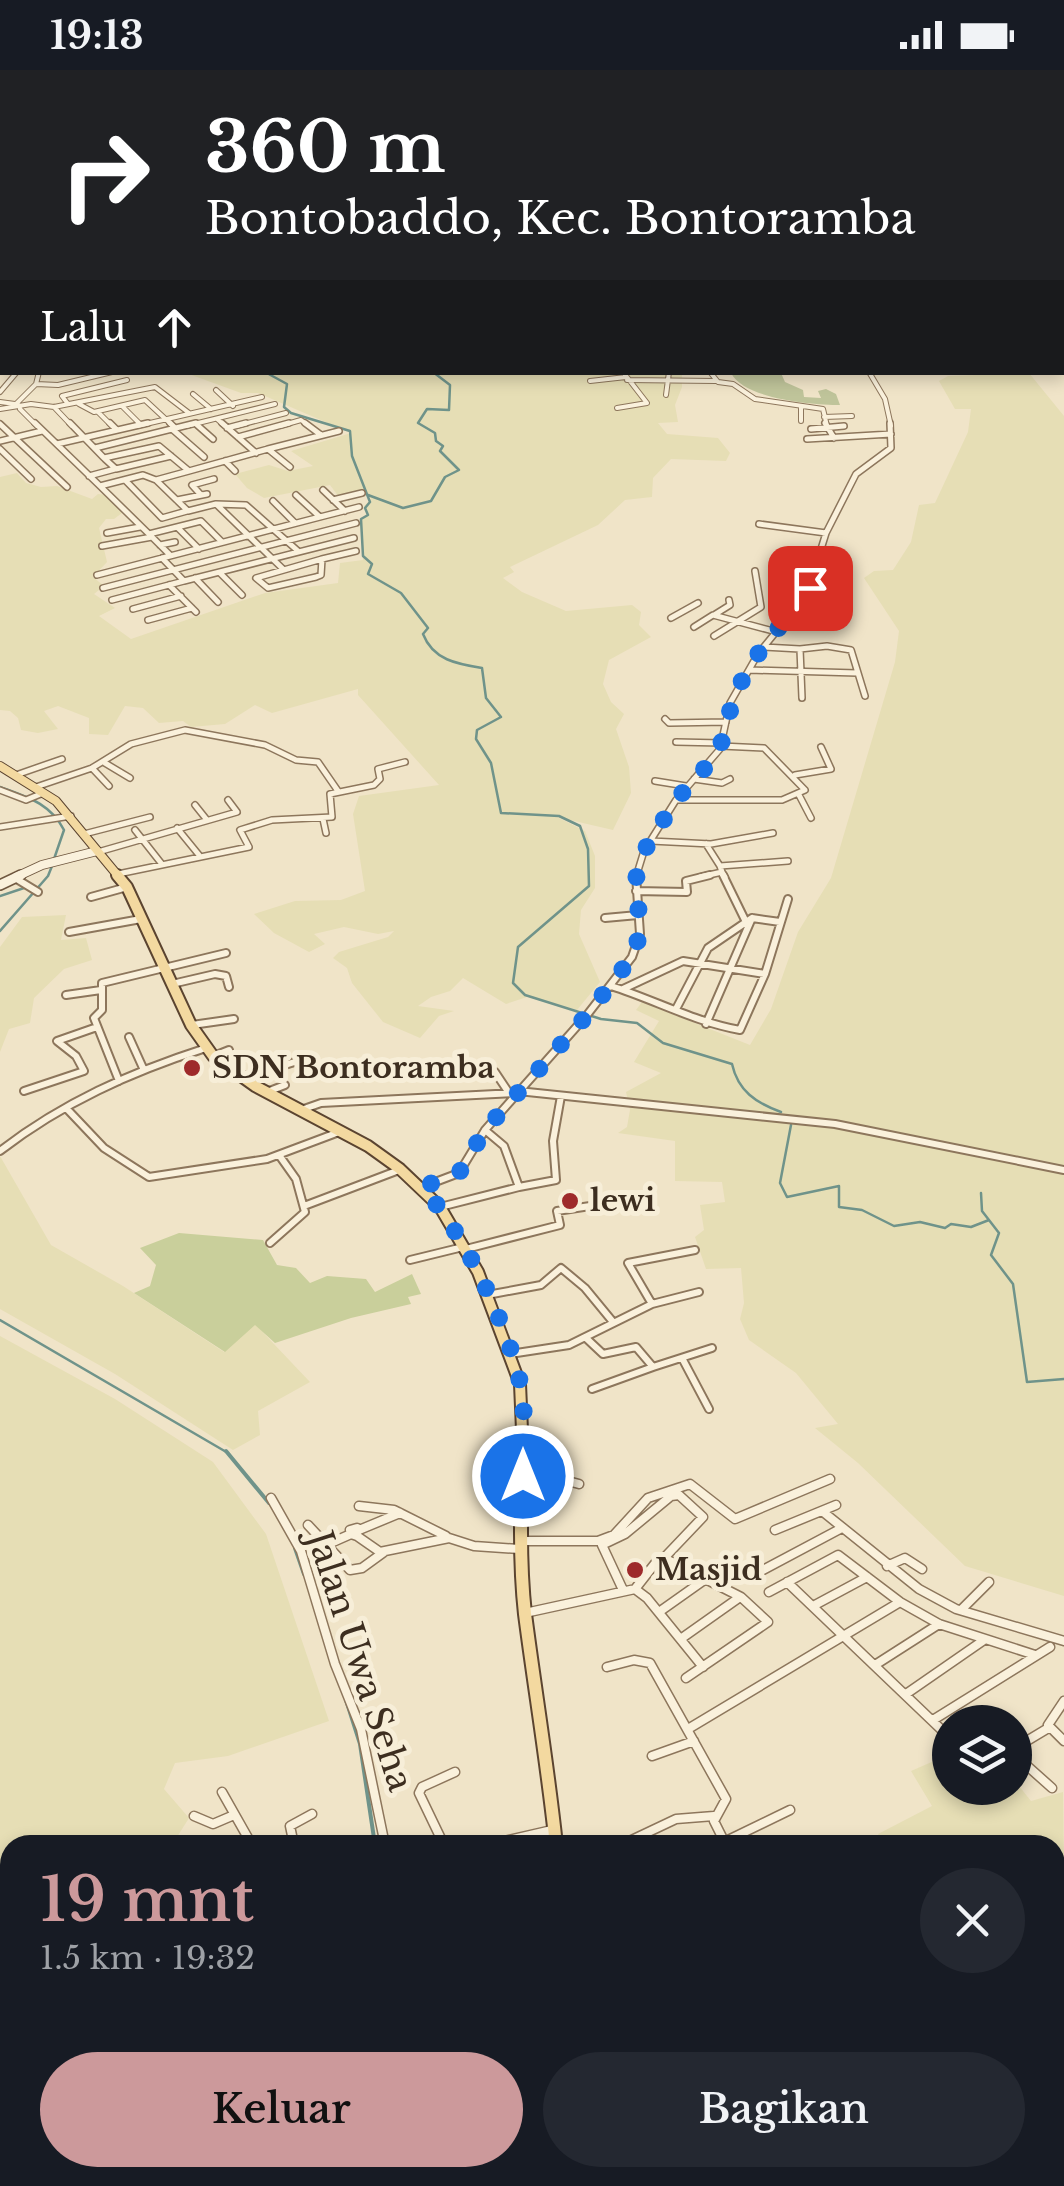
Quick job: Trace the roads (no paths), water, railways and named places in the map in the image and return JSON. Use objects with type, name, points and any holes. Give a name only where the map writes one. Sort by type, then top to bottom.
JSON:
[{"type":"main road","points":[[0,766],[16,775],[84,834],[127,887],[191,1025],[210,1052],[242,1078],[400,1169],[440,1207],[464,1248],[510,1354],[522,1402],[520,1544],[525,1614],[542,1716],[555,1835]]},
{"type":"street","points":[[18,407],[38,375]]},
{"type":"street","points":[[58,384],[61,375]]},
{"type":"street","points":[[600,375],[602,380]]},
{"type":"street","points":[[590,381],[640,375],[734,384],[755,399],[823,409],[834,438]]},
{"type":"street","points":[[712,375],[717,381]]},
{"type":"street","points":[[422,1187],[459,1173],[514,1091],[594,1007],[637,947],[636,870],[650,841],[676,800],[722,745],[730,702],[764,647],[807,594],[826,533],[859,470],[891,448],[883,391],[871,375]]},
{"type":"street","points":[[36,384],[58,384],[86,376]]},
{"type":"street","points":[[666,396],[668,376]]},
{"type":"street","points":[[617,408],[647,403],[625,377]]},
{"type":"street","points":[[68,404],[62,396],[127,380]]},
{"type":"street","points":[[0,408],[78,404],[154,387],[190,414]]},
{"type":"street","points":[[216,390],[242,412]]},
{"type":"street","points":[[97,411],[167,394]]},
{"type":"street","points":[[193,394],[210,409]]},
{"type":"street","points":[[57,444],[262,397]]},
{"type":"street","points":[[145,400],[204,457]]},
{"type":"street","points":[[78,404],[97,411],[117,430]]},
{"type":"street","points":[[94,449],[276,404]]},
{"type":"street","points":[[121,405],[140,424]]},
{"type":"street","points":[[801,406],[801,422]]},
{"type":"street","points":[[0,408],[18,407],[171,556]]},
{"type":"street","points":[[54,407],[116,469]]},
{"type":"street","points":[[227,428],[286,413]]},
{"type":"street","points":[[824,416],[852,416]]},
{"type":"street","points":[[216,418],[256,453]]},
{"type":"street","points":[[238,437],[302,420],[321,435]]},
{"type":"street","points":[[195,424],[213,439]]},
{"type":"street","points":[[1,425],[67,487]]},
{"type":"street","points":[[280,426],[299,441]]},
{"type":"street","points":[[811,429],[844,426]]},
{"type":"street","points":[[156,480],[339,430]]},
{"type":"street","points":[[0,441],[42,431]]},
{"type":"street","points":[[260,432],[278,447]]},
{"type":"street","points":[[807,439],[891,434]]},
{"type":"street","points":[[147,436],[189,471]]},
{"type":"street","points":[[104,458],[159,446]]},
{"type":"street","points":[[0,449],[32,479]]},
{"type":"street","points":[[268,450],[290,467]]},
{"type":"street","points":[[247,455],[256,464]]},
{"type":"street","points":[[89,476],[171,456]]},
{"type":"street","points":[[224,460],[235,471]]},
{"type":"street","points":[[100,486],[146,475],[188,511]]},
{"type":"street","points":[[177,500],[204,494],[192,485],[214,479]]},
{"type":"street","points":[[125,480],[199,548]]},
{"type":"street","points":[[322,490],[345,511]]},
{"type":"street","points":[[333,500],[362,492]]},
{"type":"street","points":[[296,494],[320,517]]},
{"type":"street","points":[[273,501],[296,524]]},
{"type":"street","points":[[162,518],[229,502],[248,505],[299,552]]},
{"type":"street","points":[[216,504],[283,569]]},
{"type":"street","points":[[97,575],[359,507]]},
{"type":"street","points":[[102,546],[201,521],[224,543]]},
{"type":"street","points":[[103,588],[356,524]]},
{"type":"street","points":[[759,524],[826,533]]},
{"type":"street","points":[[107,533],[142,527]]},
{"type":"street","points":[[112,600],[354,538]]},
{"type":"street","points":[[160,545],[175,542]]},
{"type":"street","points":[[322,559],[318,576],[268,588],[256,578],[322,559],[358,553]]},
{"type":"street","points":[[162,558],[184,581]]},
{"type":"street","points":[[219,572],[242,595]]},
{"type":"street","points":[[731,637],[716,634],[762,604],[756,572]]},
{"type":"street","points":[[195,578],[218,602]]},
{"type":"street","points":[[148,620],[194,610],[169,585]]},
{"type":"street","points":[[133,609],[180,596]]},
{"type":"street","points":[[694,627],[730,605],[730,600]]},
{"type":"street","points":[[670,618],[698,603]]},
{"type":"street","points":[[796,607],[822,612]]},
{"type":"street","points":[[691,609],[776,632]]},
{"type":"street","points":[[764,647],[850,649],[865,696]]},
{"type":"street","points":[[800,648],[802,698]]},
{"type":"street","points":[[749,670],[857,672]]},
{"type":"street","points":[[665,719],[672,723],[726,722]]},
{"type":"street","points":[[0,790],[36,793],[104,762],[131,744],[192,730],[226,741],[266,745],[296,760],[318,762],[338,791]]},
{"type":"street","points":[[120,737],[131,744]]},
{"type":"street","points":[[676,742],[764,748],[804,788],[799,796],[776,801],[676,800]]},
{"type":"street","points":[[794,775],[831,769],[820,747]]},
{"type":"street","points":[[16,775],[62,759]]},
{"type":"street","points":[[104,762],[130,778]]},
{"type":"street","points":[[117,874],[250,846],[240,830],[272,820],[334,816],[330,794],[374,785],[380,779],[378,769],[405,762]]},
{"type":"street","points":[[92,768],[108,786]]},
{"type":"street","points":[[693,779],[722,783],[730,780]]},
{"type":"street","points":[[654,781],[687,786]]},
{"type":"street","points":[[799,796],[811,818]]},
{"type":"street","points":[[0,885],[42,865],[237,812],[228,800]]},
{"type":"street","points":[[196,805],[207,820]]},
{"type":"street","points":[[84,834],[150,816]]},
{"type":"street","points":[[0,826],[63,817]]},
{"type":"street","points":[[323,818],[326,834]]},
{"type":"street","points":[[177,828],[199,856]]},
{"type":"street","points":[[134,830],[161,863]]},
{"type":"street","points":[[650,841],[706,844],[774,833]]},
{"type":"street","points":[[706,844],[748,919],[733,969],[706,1024]]},
{"type":"street","points":[[636,891],[688,892],[687,880],[721,869],[788,862]]},
{"type":"street","points":[[14,877],[33,889]]},
{"type":"street","points":[[91,897],[127,887]]},
{"type":"street","points":[[611,986],[647,997],[706,1024],[740,1030],[765,974],[788,900]]},
{"type":"street","points":[[605,918],[638,915]]},
{"type":"street","points":[[69,932],[142,919]]},
{"type":"street","points":[[676,1009],[708,948],[748,919],[780,922]]},
{"type":"street","points":[[119,1082],[94,1018],[102,1010],[104,981],[226,952]]},
{"type":"street","points":[[622,989],[678,962],[765,974]]},
{"type":"street","points":[[172,984],[218,973],[226,976],[229,987]]},
{"type":"street","points":[[647,997],[655,975]]},
{"type":"street","points":[[66,995],[102,990]]},
{"type":"street","points":[[191,1025],[234,1019]]},
{"type":"street","points":[[24,1090],[84,1071],[76,1056],[58,1042],[97,1027]]},
{"type":"street","points":[[128,1037],[143,1068]]},
{"type":"street","points":[[0,1152],[43,1118],[143,1068],[229,1050]]},
{"type":"street","points":[[242,1078],[301,1060]]},
{"type":"street","points":[[495,1072],[498,1082],[514,1091]]},
{"type":"street","points":[[266,1092],[285,1085]]},
{"type":"street","points":[[301,1110],[322,1104],[514,1091],[835,1124],[1064,1170]]},
{"type":"street","points":[[440,1207],[476,1194],[487,1196],[556,1180],[554,1141],[562,1096]]},
{"type":"street","points":[[68,1110],[74,1124],[149,1177],[279,1155],[340,1132]]},
{"type":"street","points":[[489,1133],[506,1150],[519,1186]]},
{"type":"street","points":[[270,1244],[304,1217],[296,1178],[279,1155]]},
{"type":"street","points":[[304,1206],[342,1195],[400,1169]]},
{"type":"street","points":[[410,1260],[560,1225],[556,1211],[610,1203]]},
{"type":"street","points":[[652,1304],[628,1263],[695,1250]]},
{"type":"street","points":[[487,1295],[541,1285],[562,1268],[613,1322]]},
{"type":"street","points":[[510,1354],[556,1349],[652,1304],[699,1292]]},
{"type":"street","points":[[586,1338],[603,1354],[636,1347],[653,1367]]},
{"type":"street","points":[[592,1389],[712,1348]]},
{"type":"street","points":[[682,1358],[709,1409]]},
{"type":"street","points":[[523,1476],[549,1476],[579,1484]]},
{"type":"street","points":[[360,1506],[401,1512],[474,1546],[598,1541],[614,1535],[648,1498],[690,1484],[735,1519],[830,1479]]},
{"type":"street","points":[[525,1614],[635,1589],[656,1561],[664,1558],[703,1517],[679,1495],[671,1496],[625,1534],[602,1545],[623,1590]]},
{"type":"street","name":"Jalan Uwa Seha","points":[[271,1498],[301,1551],[335,1664],[360,1729],[383,1835]]},
{"type":"street","points":[[775,1530],[836,1506]]},
{"type":"street","points":[[326,1545],[401,1512]]},
{"type":"street","points":[[822,1512],[919,1589],[961,1610],[1064,1641]]},
{"type":"street","points":[[308,1525],[339,1562],[355,1570],[385,1552],[450,1538]]},
{"type":"street","points":[[748,1578],[840,1529]]},
{"type":"street","points":[[355,1533],[385,1552]]},
{"type":"street","points":[[769,1592],[835,1555],[900,1602],[939,1624],[1036,1655]]},
{"type":"street","points":[[664,1558],[742,1597],[764,1616],[767,1626],[686,1678]]},
{"type":"street","points":[[886,1566],[905,1558],[922,1569]]},
{"type":"street","points":[[813,1606],[866,1577]]},
{"type":"street","points":[[659,1612],[707,1578]]},
{"type":"street","points":[[787,1582],[932,1719]]},
{"type":"street","points":[[961,1610],[989,1582]]},
{"type":"street","points":[[635,1589],[682,1638],[703,1667]]},
{"type":"street","points":[[682,1638],[742,1597]]},
{"type":"street","points":[[688,1729],[900,1602]]},
{"type":"street","points":[[875,1666],[939,1624]]},
{"type":"street","points":[[906,1694],[985,1639]]},
{"type":"street","points":[[957,1705],[1050,1647]]},
{"type":"street","points":[[607,1667],[632,1660],[650,1664],[726,1799],[714,1820],[721,1835]]},
{"type":"street","points":[[1064,1700],[1048,1719],[1050,1727],[1064,1741]]},
{"type":"street","points":[[1032,1740],[1050,1727]]},
{"type":"street","points":[[652,1756],[694,1741]]},
{"type":"street","points":[[1032,1769],[1052,1788]]},
{"type":"street","points":[[439,1835],[418,1793],[422,1787],[455,1772]]},
{"type":"street","points":[[222,1792],[246,1835]]},
{"type":"street","points":[[742,1835],[790,1810]]},
{"type":"street","points":[[292,1835],[290,1826],[312,1814]]},
{"type":"street","points":[[194,1816],[213,1824],[234,1815]]},
{"type":"street","points":[[642,1835],[676,1819],[716,1816]]},
{"type":"street","points":[[532,1835],[554,1830]]},
{"type":"waterway","points":[[270,375],[287,384],[284,407],[291,413],[350,431],[352,456],[370,502],[365,508],[368,515],[361,519],[363,556],[372,564],[368,574],[401,593],[428,628],[423,634],[439,655],[482,668],[486,698],[501,717],[477,730],[476,739],[491,763],[501,813],[559,816],[580,826],[588,849],[589,886],[518,947],[513,983],[525,995],[601,1019],[637,1023],[663,1043],[732,1064],[749,1095],[781,1112]]},
{"type":"waterway","points":[[368,495],[403,508],[431,501],[445,477],[459,470],[440,451],[443,446],[436,441],[435,433],[418,423],[427,409],[449,410],[450,385],[437,375]]},
{"type":"waterway","points":[[0,787],[37,802],[52,813],[64,830],[54,859]]},
{"type":"waterway","points":[[0,931],[48,876],[52,866]]},
{"type":"waterway","points":[[0,896],[27,887]]},
{"type":"waterway","points":[[791,1125],[780,1183],[787,1197],[839,1186],[839,1207],[862,1210],[894,1226],[920,1222],[945,1228],[951,1224],[971,1227],[989,1220]]},
{"type":"waterway","points":[[981,1193],[982,1211],[989,1220]]},
{"type":"waterway","points":[[989,1220],[999,1233],[991,1255],[1013,1284],[1027,1382],[1064,1379]]},
{"type":"waterway","points":[[0,1320],[227,1453]]},
{"type":"waterway","points":[[227,1453],[269,1503]]},
{"type":"waterway","points":[[295,1548],[304,1574]]},
{"type":"waterway","points":[[346,1700],[360,1744],[374,1835]]},
{"type":"place","name":"SDN Bontoramba","points":[[192,1068]]},
{"type":"place","name":"lewi","points":[[570,1201]]},
{"type":"place","name":"Masjid","points":[[635,1570]]}]
